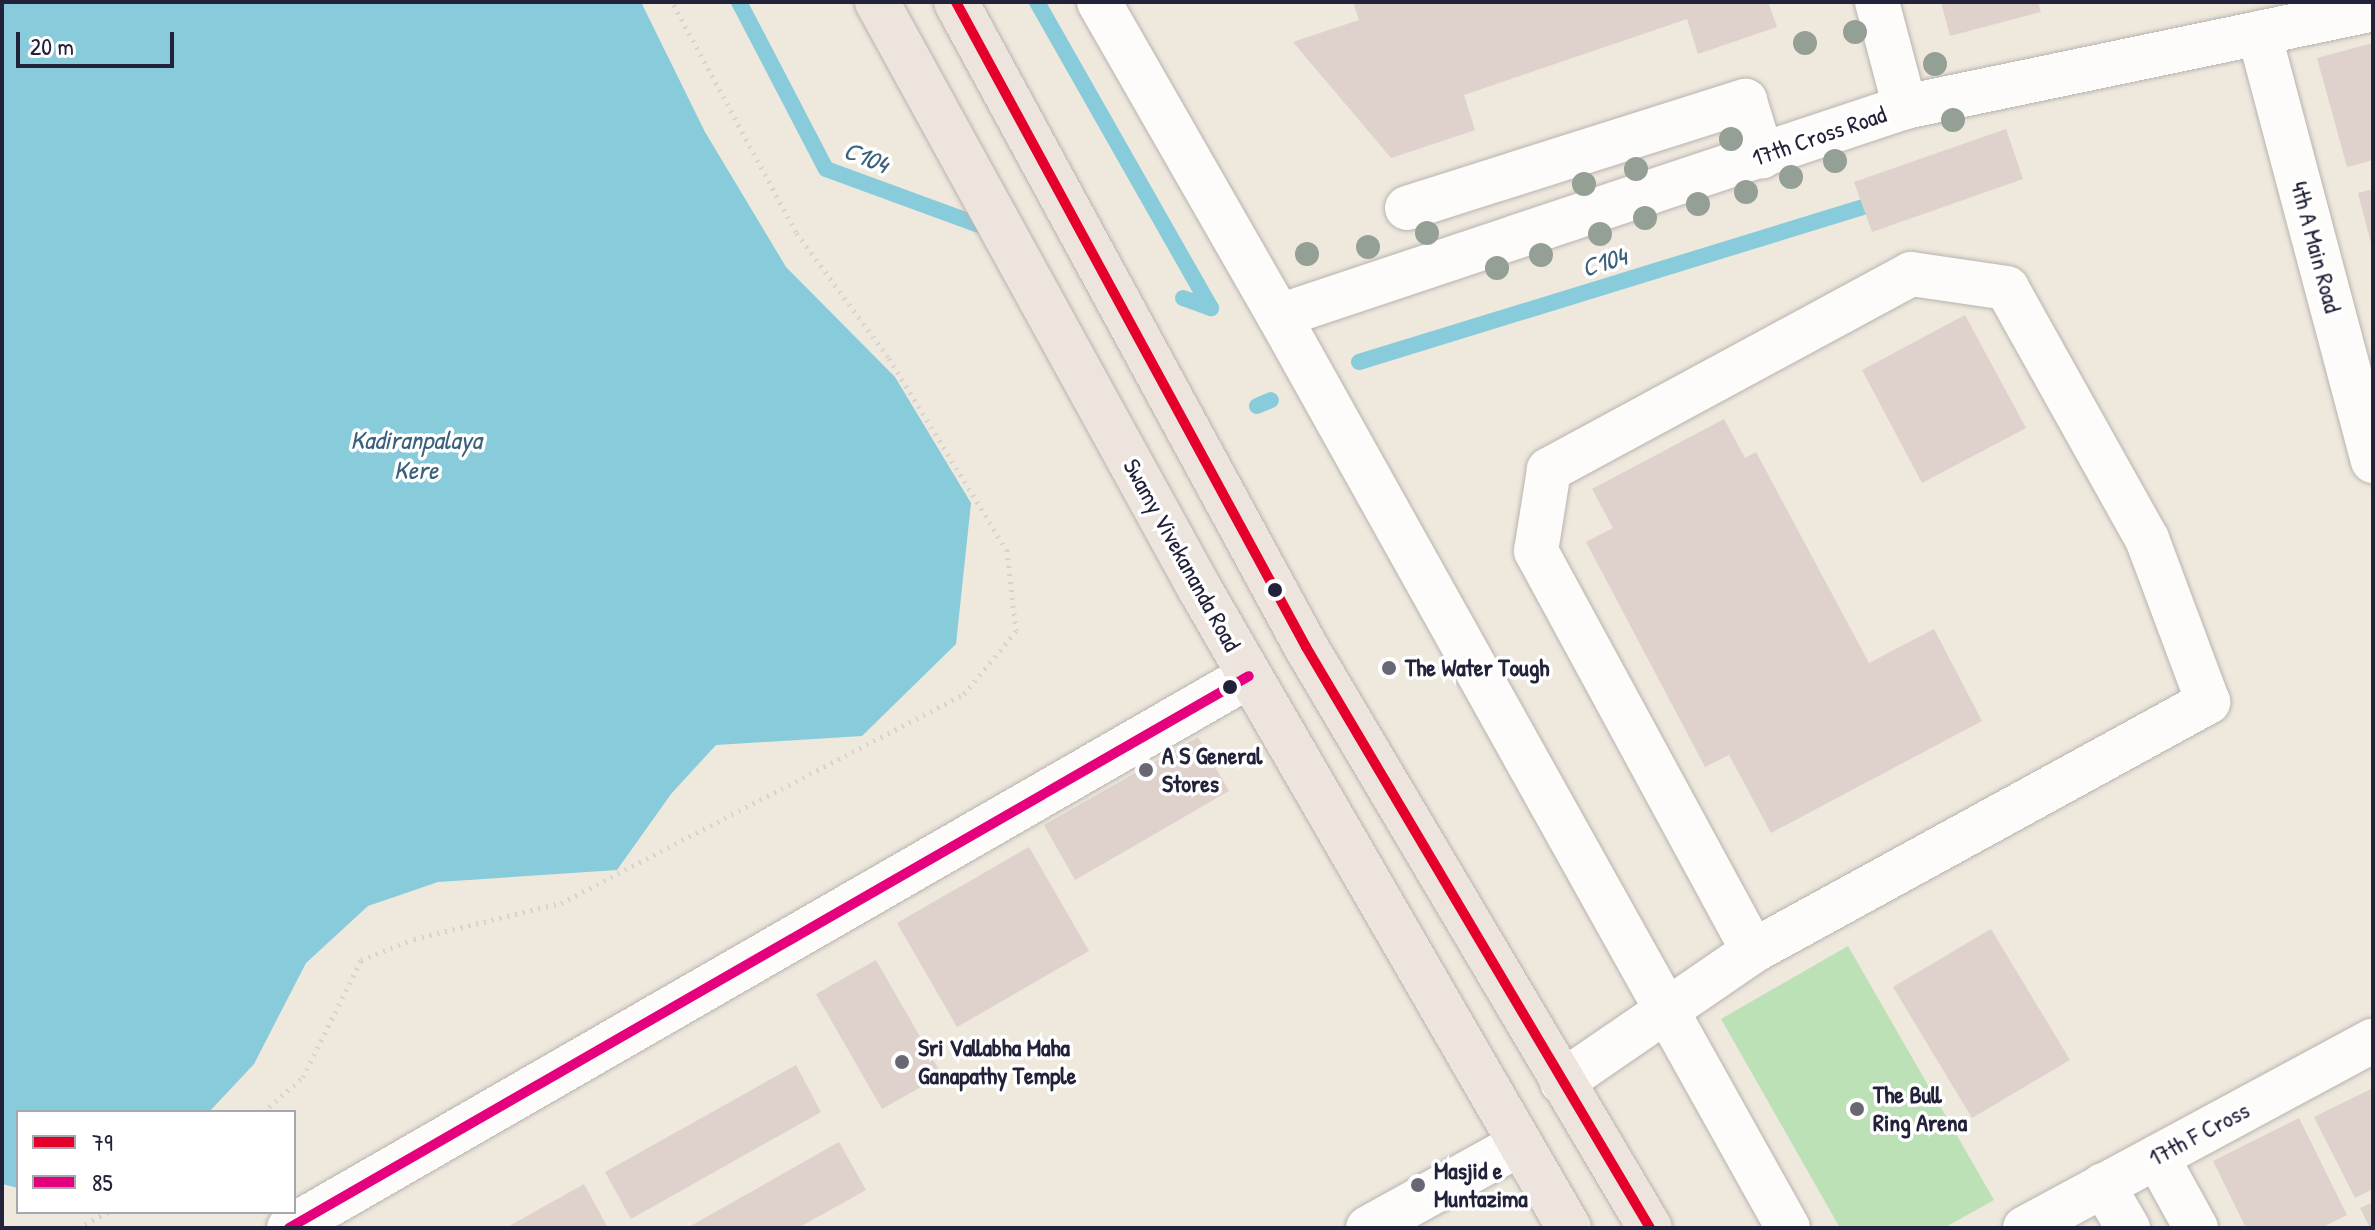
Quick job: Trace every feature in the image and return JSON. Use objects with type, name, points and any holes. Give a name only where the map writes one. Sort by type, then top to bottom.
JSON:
[{"type":"main road","name":"Swamy Vivekananda Road","points":[[877,2],[1249,676],[1569,1228]]},
{"type":"main road","points":[[956,2],[1306,647],[1650,1228]]},
{"type":"street","points":[[1099,2],[1279,316],[1788,1228]]},
{"type":"street","points":[[1877,2],[1905,107]]},
{"type":"street","name":"17th Cross Road","points":[[1279,316],[1905,107],[2373,9]]},
{"type":"street","name":"4th A Main Road","points":[[2259,33],[2373,461]]},
{"type":"street","points":[[1407,208],[1745,101],[1762,156]]},
{"type":"street","points":[[1512,177],[1530,233]]},
{"type":"street","points":[[1562,1082],[1753,951],[2208,702],[2147,539],[2007,288],[1911,274],[1549,470],[1536,551],[1753,951]]},
{"type":"street","points":[[317,1221],[1249,676]]},
{"type":"street","name":"17th F Cross","points":[[2025,1228],[2373,1041]]},
{"type":"street","points":[[1368,1228],[1520,1144]]},
{"type":"street","points":[[2157,1157],[2196,1228]]},
{"type":"street","points":[[2103,1185],[2128,1228]]},
{"type":"path","points":[[265,1110],[303,1077],[361,960],[414,939],[561,903],[964,694],[1016,631],[1007,551],[888,357],[796,232],[672,2]]},
{"type":"path","points":[[78,1228],[104,1214]]},
{"type":"green space","name":"The Bull Ring Arena","points":[[1848,946],[1994,1200],[1944,1228],[1840,1228],[1721,1019]]},
{"type":"water","name":"Kadiranpalaya Kere","points":[[2,2],[641,2],[705,132],[786,267],[895,377],[971,503],[956,644],[862,736],[716,745],[671,794],[617,870],[438,882],[368,906],[306,963],[254,1064],[211,1110],[16,1110],[16,1188],[2,1184]]},
{"type":"building","points":[[1353,2],[1768,2],[1777,27],[1698,54],[1687,19],[1464,95],[1475,130],[1391,158],[1293,42],[1359,20]]},
{"type":"building","points":[[1941,2],[2038,2],[2041,12],[1950,36]]},
{"type":"building","points":[[2373,43],[2373,160],[2347,167],[2317,58]]},
{"type":"building","points":[[2006,129],[2023,179],[1872,232],[1854,182]]},
{"type":"building","points":[[2373,189],[2373,247],[2372,247],[2358,193]]},
{"type":"building","points":[[1965,315],[2026,428],[1922,483],[1862,370]]},
{"type":"building","points":[[1724,419],[1745,458],[1756,452],[1869,663],[1934,629],[1982,721],[1771,833],[1729,755],[1705,767],[1586,542],[1613,528],[1592,489]]},
{"type":"building","points":[[1198,737],[1229,791],[1075,880],[1044,825]]},
{"type":"building","points":[[1029,847],[1089,951],[957,1027],[897,923]]},
{"type":"building","points":[[1991,929],[2070,1060],[1972,1118],[1893,987]]},
{"type":"building","points":[[876,960],[942,1075],[882,1109],[816,994]]},
{"type":"building","points":[[796,1065],[821,1112],[631,1219],[605,1172]]},
{"type":"building","points":[[2373,1088],[2373,1189],[2355,1198],[2314,1117]]},
{"type":"building","points":[[2299,1118],[2347,1215],[2321,1228],[2246,1228],[2213,1161]]},
{"type":"building","points":[[839,1142],[866,1190],[798,1228],[687,1228]]},
{"type":"building","points":[[584,1184],[608,1228],[506,1228]]},
{"type":"building","points":[[2373,1202],[2373,1228],[2370,1228],[2360,1208]]},
{"type":"waterway","name":"C104","points":[[739,2],[826,169],[993,230]]},
{"type":"waterway","points":[[1037,2],[1211,308]]},
{"type":"waterway","name":"C104","points":[[1359,362],[1863,207]]},
{"type":"waterway","name":"C104","points":[[1183,298],[1211,308]]},
{"type":"waterway","name":"C104","points":[[1257,406],[1271,400]]},
{"type":"transit line","name":"79","points":[[956,2],[1306,647],[1650,1228]]},
{"type":"transit line","name":"85","points":[[289,1228],[1249,676]]},
{"type":"place","name":"The Water Tough","points":[[1389,668]]},
{"type":"place","name":"A S General Stores","points":[[1146,770]]},
{"type":"place","name":"Sri Vallabha Maha Ganapathy Temple","points":[[902,1062]]},
{"type":"place","name":"The Bull Ring Arena","points":[[1857,1109]]},
{"type":"place","name":"Masjid e Muntazima","points":[[1418,1185]]}]
